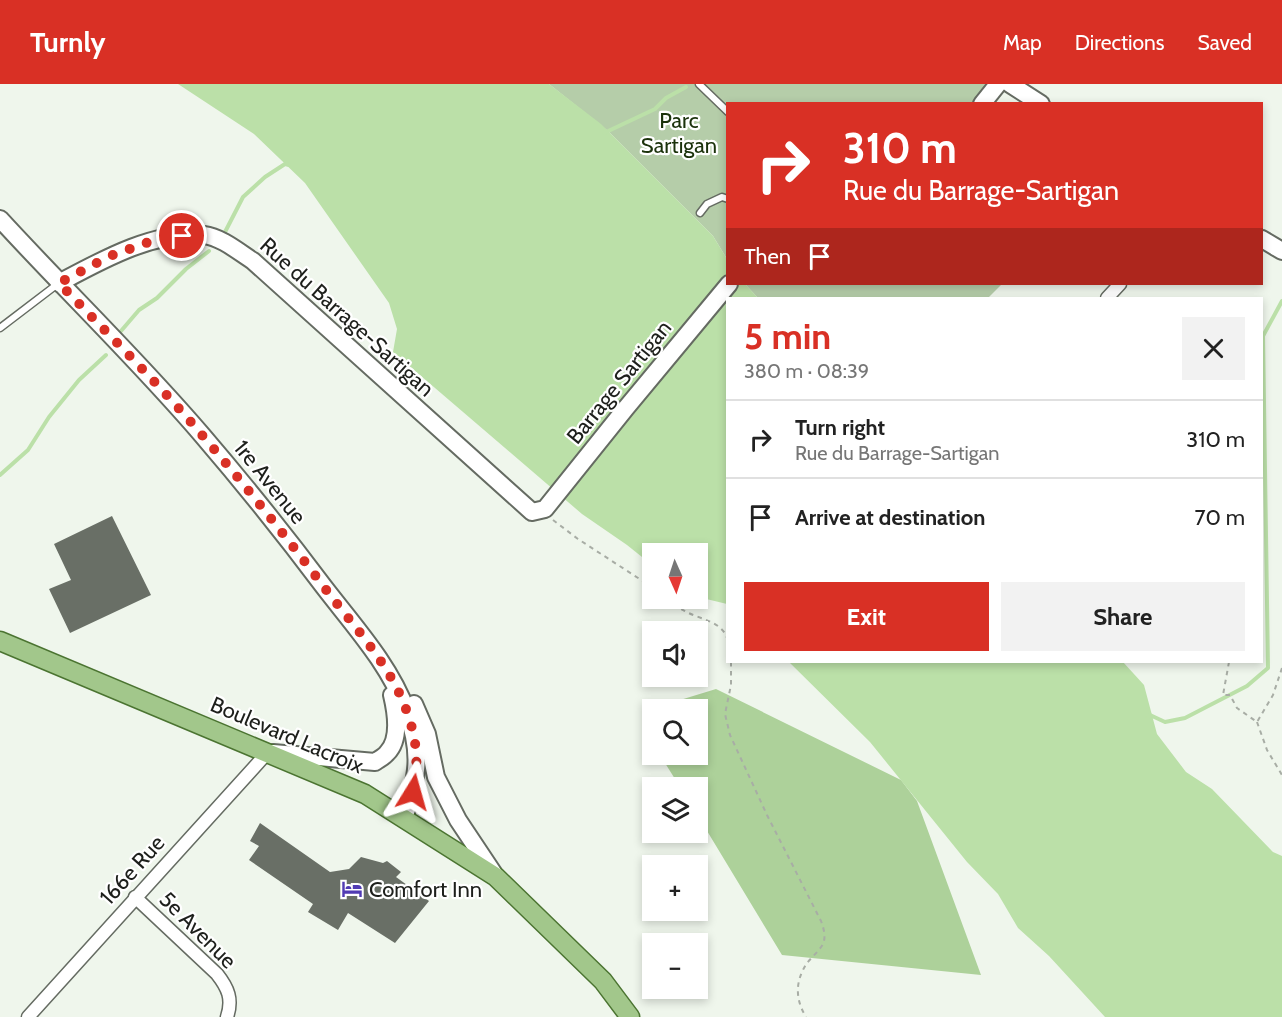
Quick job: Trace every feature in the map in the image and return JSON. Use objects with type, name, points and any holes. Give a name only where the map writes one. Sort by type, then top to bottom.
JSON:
[{"type":"main road","points":[[984,102],[998,84]]},
{"type":"main road","points":[[1010,84],[1038,102]]},
{"type":"main road","name":"1re Avenue","points":[[0,219],[201,434],[288,539],[386,668],[407,711],[416,747],[417,769],[413,792],[404,818]]},
{"type":"main road","name":"Rue du Barrage-Sartigan","points":[[59,283],[110,256],[146,243],[182,236],[205,235],[230,246],[253,261],[526,508],[532,512],[543,510]]},
{"type":"main road","points":[[1263,240],[1282,251]]},
{"type":"main road","name":"Barrage Sartigan","points":[[543,510],[728,285]]},
{"type":"main road","name":"Boulevard Lacroix","points":[[0,641],[365,794],[496,877],[603,981],[630,1017]]},
{"type":"main road","points":[[268,753],[375,762],[388,753],[394,740],[396,711],[386,668]]},
{"type":"main road","points":[[386,668],[410,696],[427,734],[436,777],[458,820],[496,877]]},
{"type":"street","points":[[1108,297],[1119,285]]},
{"type":"street","name":"166e Rue","points":[[28,1017],[268,753]]},
{"type":"street","name":"5e Avenue","points":[[135,897],[217,974],[230,995],[227,1017]]},
{"type":"lane","points":[[699,84],[726,110]]},
{"type":"lane","points":[[700,213],[707,204],[722,197],[726,198]]},
{"type":"lane","points":[[0,328],[59,283]]},
{"type":"path","points":[[543,510],[578,540],[642,581]]},
{"type":"path","points":[[681,609],[717,624],[726,634]]},
{"type":"path","points":[[731,663],[731,685],[725,714],[730,735],[825,933],[823,944],[806,964],[798,985],[797,996],[806,1017]]},
{"type":"path","points":[[1229,663],[1223,695],[1230,695],[1238,708],[1257,722],[1268,750],[1282,775]]},
{"type":"path","points":[[1257,722],[1273,695],[1282,668]]},
{"type":"green space","name":"Parc Sartigan","points":[[549,84],[998,84],[983,102],[726,102],[726,257],[713,236],[608,131]]},
{"type":"green space","points":[[746,285],[1001,285],[989,297],[757,297]]},
{"type":"shaded area","points":[[178,84],[549,84],[601,124],[713,236],[726,257],[726,285],[746,285],[757,297],[726,297],[726,604],[708,599],[708,543],[642,543],[642,557],[582,514],[393,352],[397,329],[389,303],[305,183],[254,134]]},
{"type":"shaded area","points":[[790,663],[1124,663],[1144,685],[1157,734],[1186,772],[1212,789],[1273,852],[1282,856],[1282,1017],[1105,1017],[1049,956],[1018,928],[998,894],[967,862],[870,742]]},
{"type":"shaded area","points":[[716,689],[901,780],[917,801],[981,975],[782,955],[708,833],[708,777],[674,777],[666,765],[708,765],[708,699],[683,699]]},
{"type":"building","points":[[112,516],[151,595],[70,633],[49,589],[71,580],[54,544]]},
{"type":"building","name":"Comfort Inn","points":[[260,823],[330,872],[349,869],[361,857],[383,863],[387,861],[401,872],[396,877],[429,901],[395,943],[348,913],[338,930],[308,912],[313,904],[249,860],[259,846],[250,841]]},
{"type":"waterway","points":[[604,133],[655,109],[666,98],[686,87]]},
{"type":"waterway","points":[[224,234],[243,197],[265,177],[285,164],[289,165]]},
{"type":"waterway","points":[[121,331],[139,310],[157,298],[186,269],[209,251]]},
{"type":"waterway","points":[[1148,717],[1150,715],[1165,722],[1185,718],[1247,686],[1268,668],[1263,336],[1282,301]]},
{"type":"waterway","points":[[0,475],[28,450],[49,417],[79,380],[106,355]]},
{"type":"place","name":"Comfort Inn","points":[[352,889]]},
{"type":"route","points":[[182,236],[146,243],[110,256],[59,283],[149,376],[201,434],[288,539],[386,668],[407,711],[416,747],[417,769],[413,792]]}]
